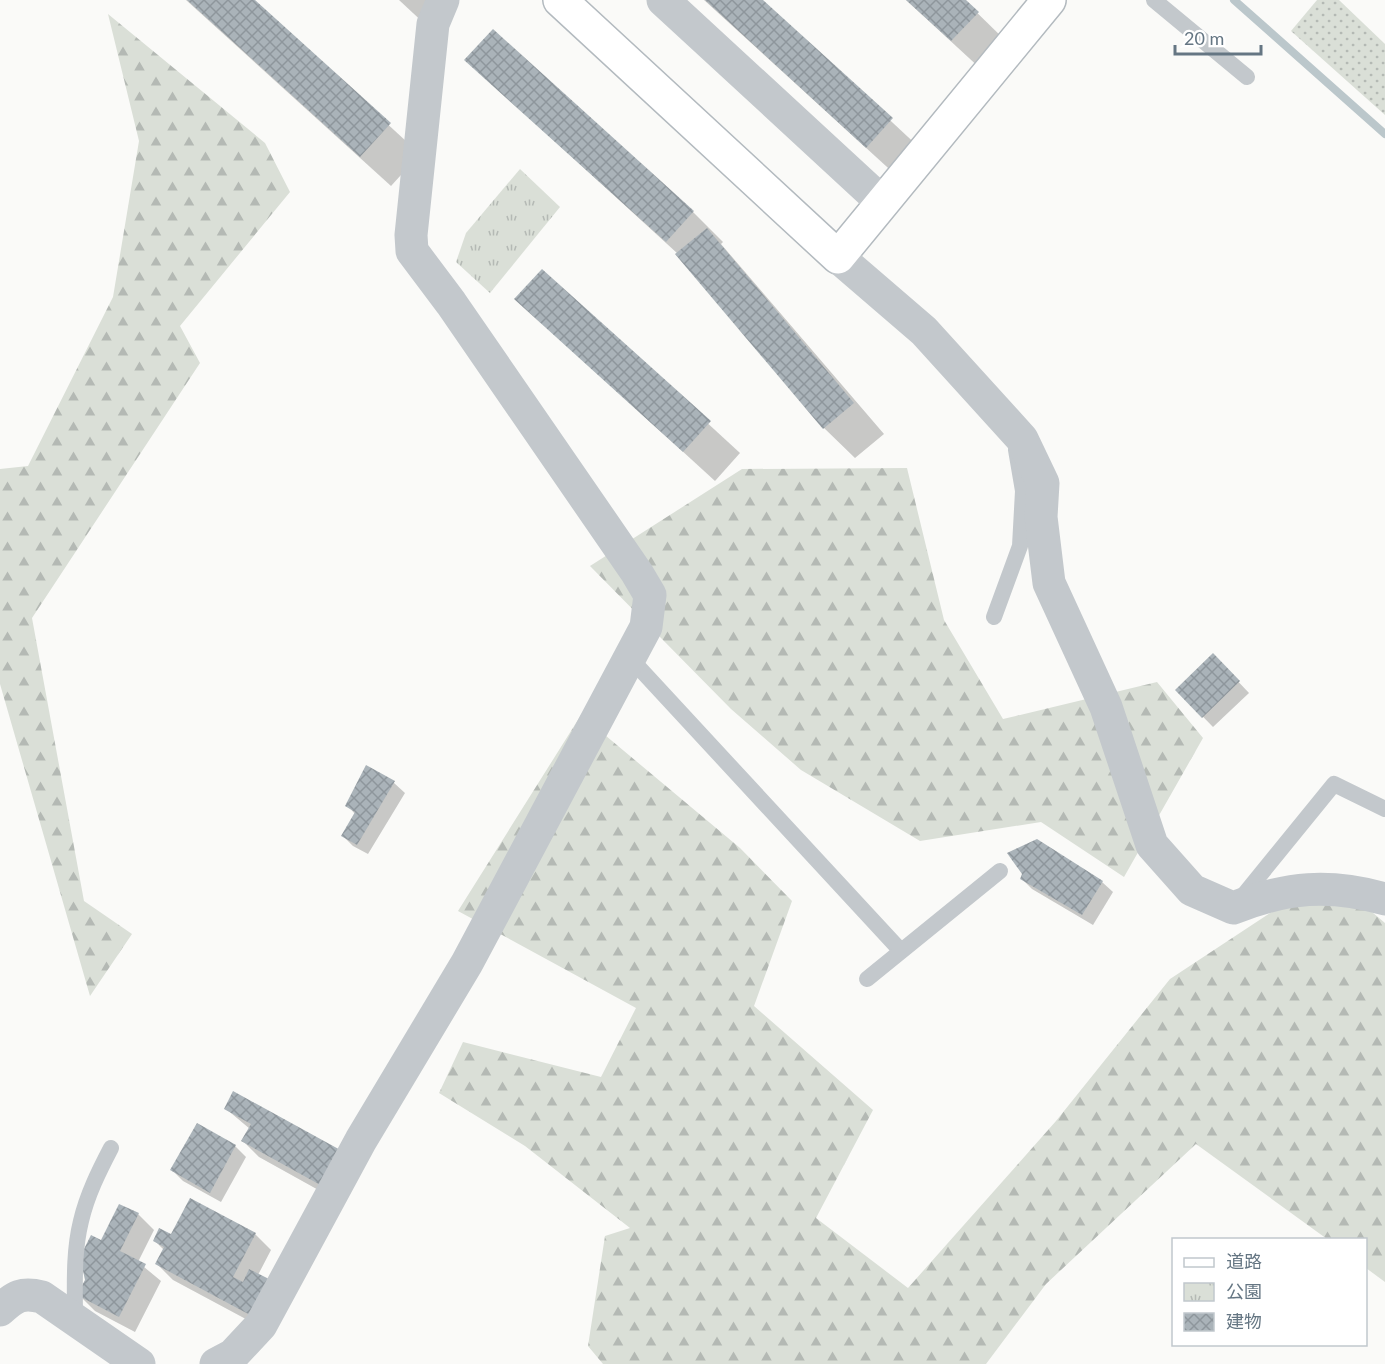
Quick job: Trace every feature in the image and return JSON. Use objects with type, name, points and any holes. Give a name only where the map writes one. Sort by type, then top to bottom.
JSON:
[{"type":"street","points":[[216,1364],[233,1355],[261,1325],[361,1140],[466,963],[646,627],[650,596],[452,303],[412,251],[411,235],[433,24],[443,0]]},
{"type":"street","points":[[560,0],[838,257],[924,331],[1022,439],[1043,483],[1041,518],[1049,583],[1106,707],[1152,845],[1192,890],[1233,908],[1280,893],[1324,887],[1357,891],[1385,900]]},
{"type":"street","points":[[663,0],[882,202]]},
{"type":"street","points":[[838,257],[1049,0]]},
{"type":"street","points":[[0,1310],[14,1296],[29,1294],[42,1297],[139,1364]]},
{"type":"lane","points":[[1154,0],[1247,77]]},
{"type":"lane","points":[[994,617],[1020,546],[1023,491],[1015,451],[1022,439]]},
{"type":"lane","points":[[630,658],[901,951]]},
{"type":"lane","points":[[1233,908],[1334,784],[1385,809]]},
{"type":"lane","points":[[867,979],[1000,871]]},
{"type":"lane","points":[[75,1320],[75,1266],[81,1222],[93,1184],[111,1148]]},
{"type":"green space","points":[[1317,0],[1339,0],[1385,44],[1385,115],[1291,31]]},
{"type":"green space","points":[[108,14],[265,143],[290,192],[180,326],[200,363],[32,618],[84,901],[132,934],[90,996],[0,684],[0,469],[28,466],[113,297],[139,141]]},
{"type":"green space","points":[[520,169],[560,207],[490,293],[456,262],[466,233]]},
{"type":"green space","points":[[907,468],[944,620],[1003,719],[1157,682],[1203,738],[1124,877],[1041,822],[920,841],[801,770],[731,709],[590,566],[742,469]]},
{"type":"green space","points":[[581,715],[740,848],[792,901],[754,1006],[873,1110],[816,1218],[908,1288],[1056,1121],[1170,979],[1328,875],[1385,923],[1385,1282],[1367,1269],[1367,1238],[1326,1238],[1196,1144],[1046,1284],[986,1364],[603,1364],[588,1346],[605,1236],[630,1228],[525,1146],[439,1093],[463,1042],[601,1077],[636,1008],[458,911]]},
{"type":"building","points":[[187,0],[255,0],[391,123],[360,157]]},
{"type":"building","points":[[705,0],[763,0],[893,118],[866,148]]},
{"type":"building","points":[[906,0],[966,0],[979,12],[951,41]]},
{"type":"building","points":[[493,29],[694,211],[666,242],[464,60]]},
{"type":"building","points":[[707,228],[854,403],[823,429],[675,254]]},
{"type":"building","points":[[542,269],[711,421],[683,452],[514,299]]},
{"type":"building","points":[[1213,653],[1240,681],[1202,718],[1175,690]]},
{"type":"building","points":[[366,765],[395,781],[357,845],[341,836],[355,812],[345,806]]},
{"type":"building","points":[[1037,839],[1103,881],[1082,915],[1020,879],[1022,874],[1007,853]]},
{"type":"building","points":[[233,1091],[344,1152],[324,1187],[241,1141],[251,1124],[224,1109]]},
{"type":"building","points":[[197,1123],[236,1145],[210,1193],[170,1170]]},
{"type":"building","points":[[190,1198],[256,1233],[233,1277],[243,1282],[249,1269],[271,1280],[252,1316],[155,1264],[164,1247],[153,1241],[159,1228],[171,1234]]},
{"type":"building","points":[[119,1204],[139,1213],[120,1251],[146,1264],[119,1317],[77,1295],[85,1280],[80,1257],[91,1235],[101,1240]]},
{"type":"waterway","points":[[1234,0],[1385,134]]}]
